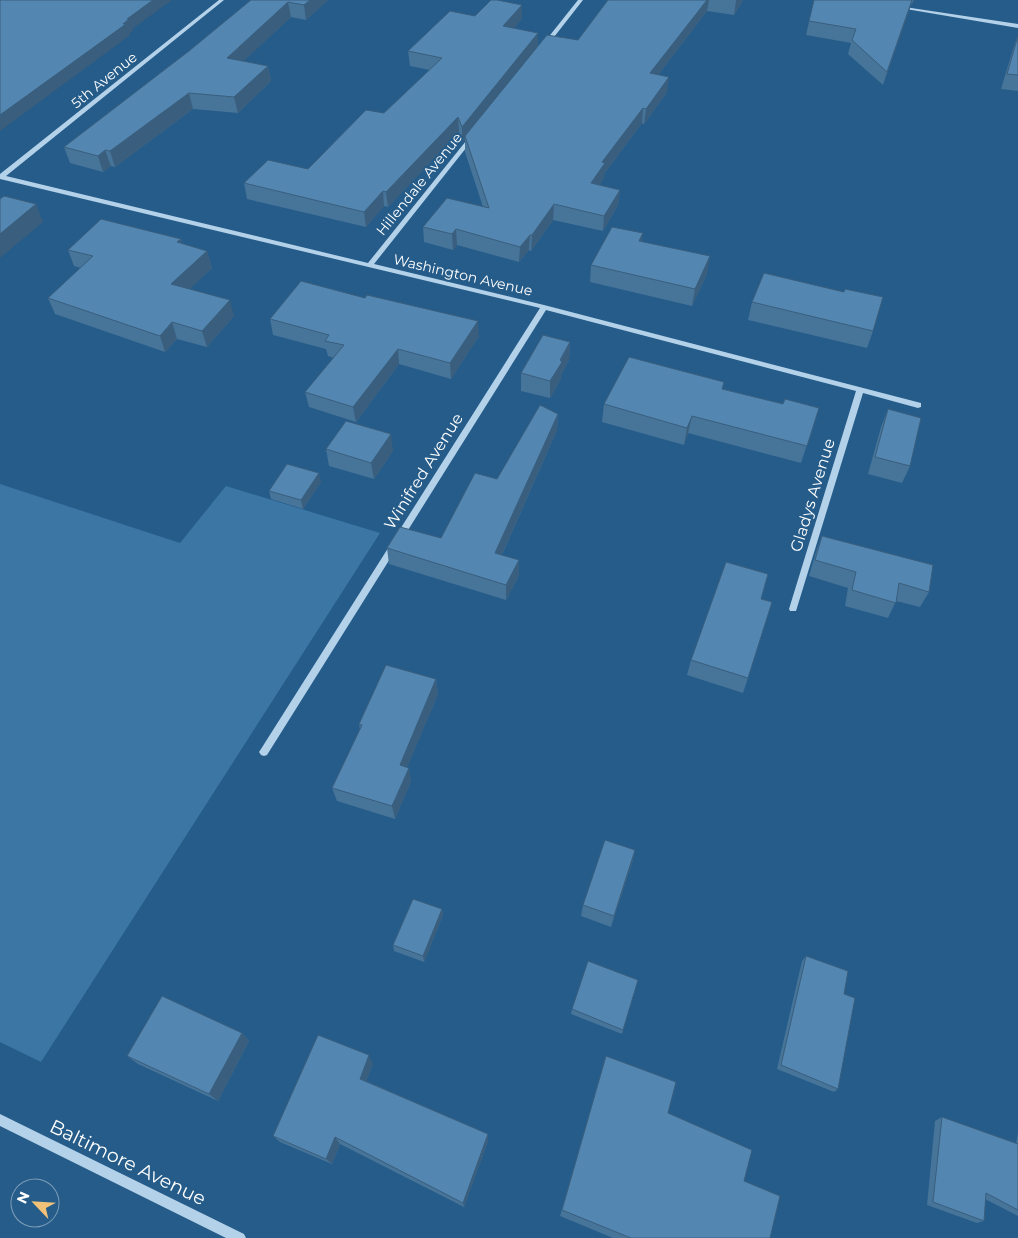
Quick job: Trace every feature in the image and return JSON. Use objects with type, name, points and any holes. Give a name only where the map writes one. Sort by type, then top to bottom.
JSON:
[{"type":"street","name":"5th Avenue","points":[[0,176],[222,0]]},
{"type":"street","points":[[537,55],[581,0]]},
{"type":"street","points":[[897,6],[1018,26]]},
{"type":"street","name":"Hillendale Avenue","points":[[370,265],[475,133]]},
{"type":"street","name":"Washington Avenue","points":[[0,176],[544,307],[918,405]]},
{"type":"street","name":"Winifred Avenue","points":[[264,752],[544,307]]},
{"type":"street","name":"Gladys Avenue","points":[[793,609],[860,390]]},
{"type":"street","name":"Baltimore Avenue","points":[[0,1120],[240,1238]]},
{"type":"shaded area","points":[[0,484],[180,543],[226,486],[380,533],[41,1062],[0,1042]]},
{"type":"building","points":[[0,0],[153,0],[127,19],[129,19],[123,24],[126,24],[0,115]]},
{"type":"building","points":[[251,0],[310,0],[304,5],[288,2],[227,58],[268,66],[234,97],[189,93],[110,151],[105,150],[98,156],[64,147],[189,51]]},
{"type":"building","points":[[491,0],[522,5],[503,26],[538,33],[462,127],[458,117],[386,192],[383,191],[364,212],[244,183],[268,160],[308,169],[366,110],[384,113],[442,58],[408,51],[450,11],[475,16]]},
{"type":"building","points":[[608,0],[707,0],[650,73],[669,77],[646,109],[643,108],[602,162],[605,163],[591,183],[620,190],[604,216],[554,204],[532,235],[520,247],[456,229],[452,234],[423,227],[447,198],[489,208],[465,136],[547,35],[578,40]]},
{"type":"building","points":[[814,0],[912,0],[887,72],[852,40],[856,29],[809,21]]},
{"type":"building","points":[[1018,36],[1018,75],[1007,74]]},
{"type":"building","points":[[4,196],[36,204],[0,234],[0,199]]},
{"type":"building","points":[[101,219],[181,239],[177,242],[207,251],[171,284],[230,300],[202,331],[172,322],[160,336],[48,298],[93,256],[68,250]]},
{"type":"building","points":[[612,227],[643,233],[639,241],[710,256],[695,289],[591,265]]},
{"type":"building","points":[[764,273],[844,292],[845,289],[883,297],[873,331],[752,302]]},
{"type":"building","points":[[301,281],[365,298],[367,295],[478,321],[450,363],[398,349],[353,407],[305,392],[344,345],[325,341],[329,335],[270,319]]},
{"type":"building","points":[[543,335],[570,342],[560,360],[562,362],[550,381],[521,373]]},
{"type":"building","points":[[629,357],[724,382],[722,389],[783,404],[785,399],[819,408],[807,446],[692,416],[687,428],[604,404]]},
{"type":"building","points":[[540,405],[558,414],[495,553],[519,560],[506,585],[387,548],[400,527],[441,538],[475,473],[497,479]]},
{"type":"building","points":[[888,409],[921,418],[910,466],[875,457]]},
{"type":"building","points":[[346,421],[391,434],[371,463],[326,449]]},
{"type":"building","points":[[287,464],[319,473],[301,500],[269,491]]},
{"type":"building","points":[[822,536],[933,565],[929,592],[899,583],[896,603],[852,590],[856,572],[815,560]]},
{"type":"building","points":[[726,562],[768,574],[761,599],[772,602],[748,678],[691,660]]},
{"type":"building","points":[[386,665],[436,679],[400,765],[409,768],[392,806],[332,788],[362,725],[359,724]]},
{"type":"building","points":[[605,840],[635,850],[614,916],[583,905]]},
{"type":"building","points":[[413,899],[442,909],[423,956],[393,945]]},
{"type":"building","points":[[806,956],[848,971],[844,994],[855,998],[838,1089],[781,1065]]},
{"type":"building","points":[[588,961],[638,980],[623,1030],[572,1009]]},
{"type":"building","points":[[162,996],[242,1033],[209,1094],[127,1056]]},
{"type":"building","points":[[318,1035],[369,1055],[360,1079],[488,1134],[463,1203],[335,1137],[326,1159],[273,1136]]},
{"type":"building","points":[[606,1056],[676,1082],[668,1113],[752,1150],[744,1181],[780,1196],[770,1238],[631,1238],[562,1210]]},
{"type":"building","points":[[942,1117],[1018,1144],[1018,1210],[986,1193],[984,1221],[933,1202]]}]
